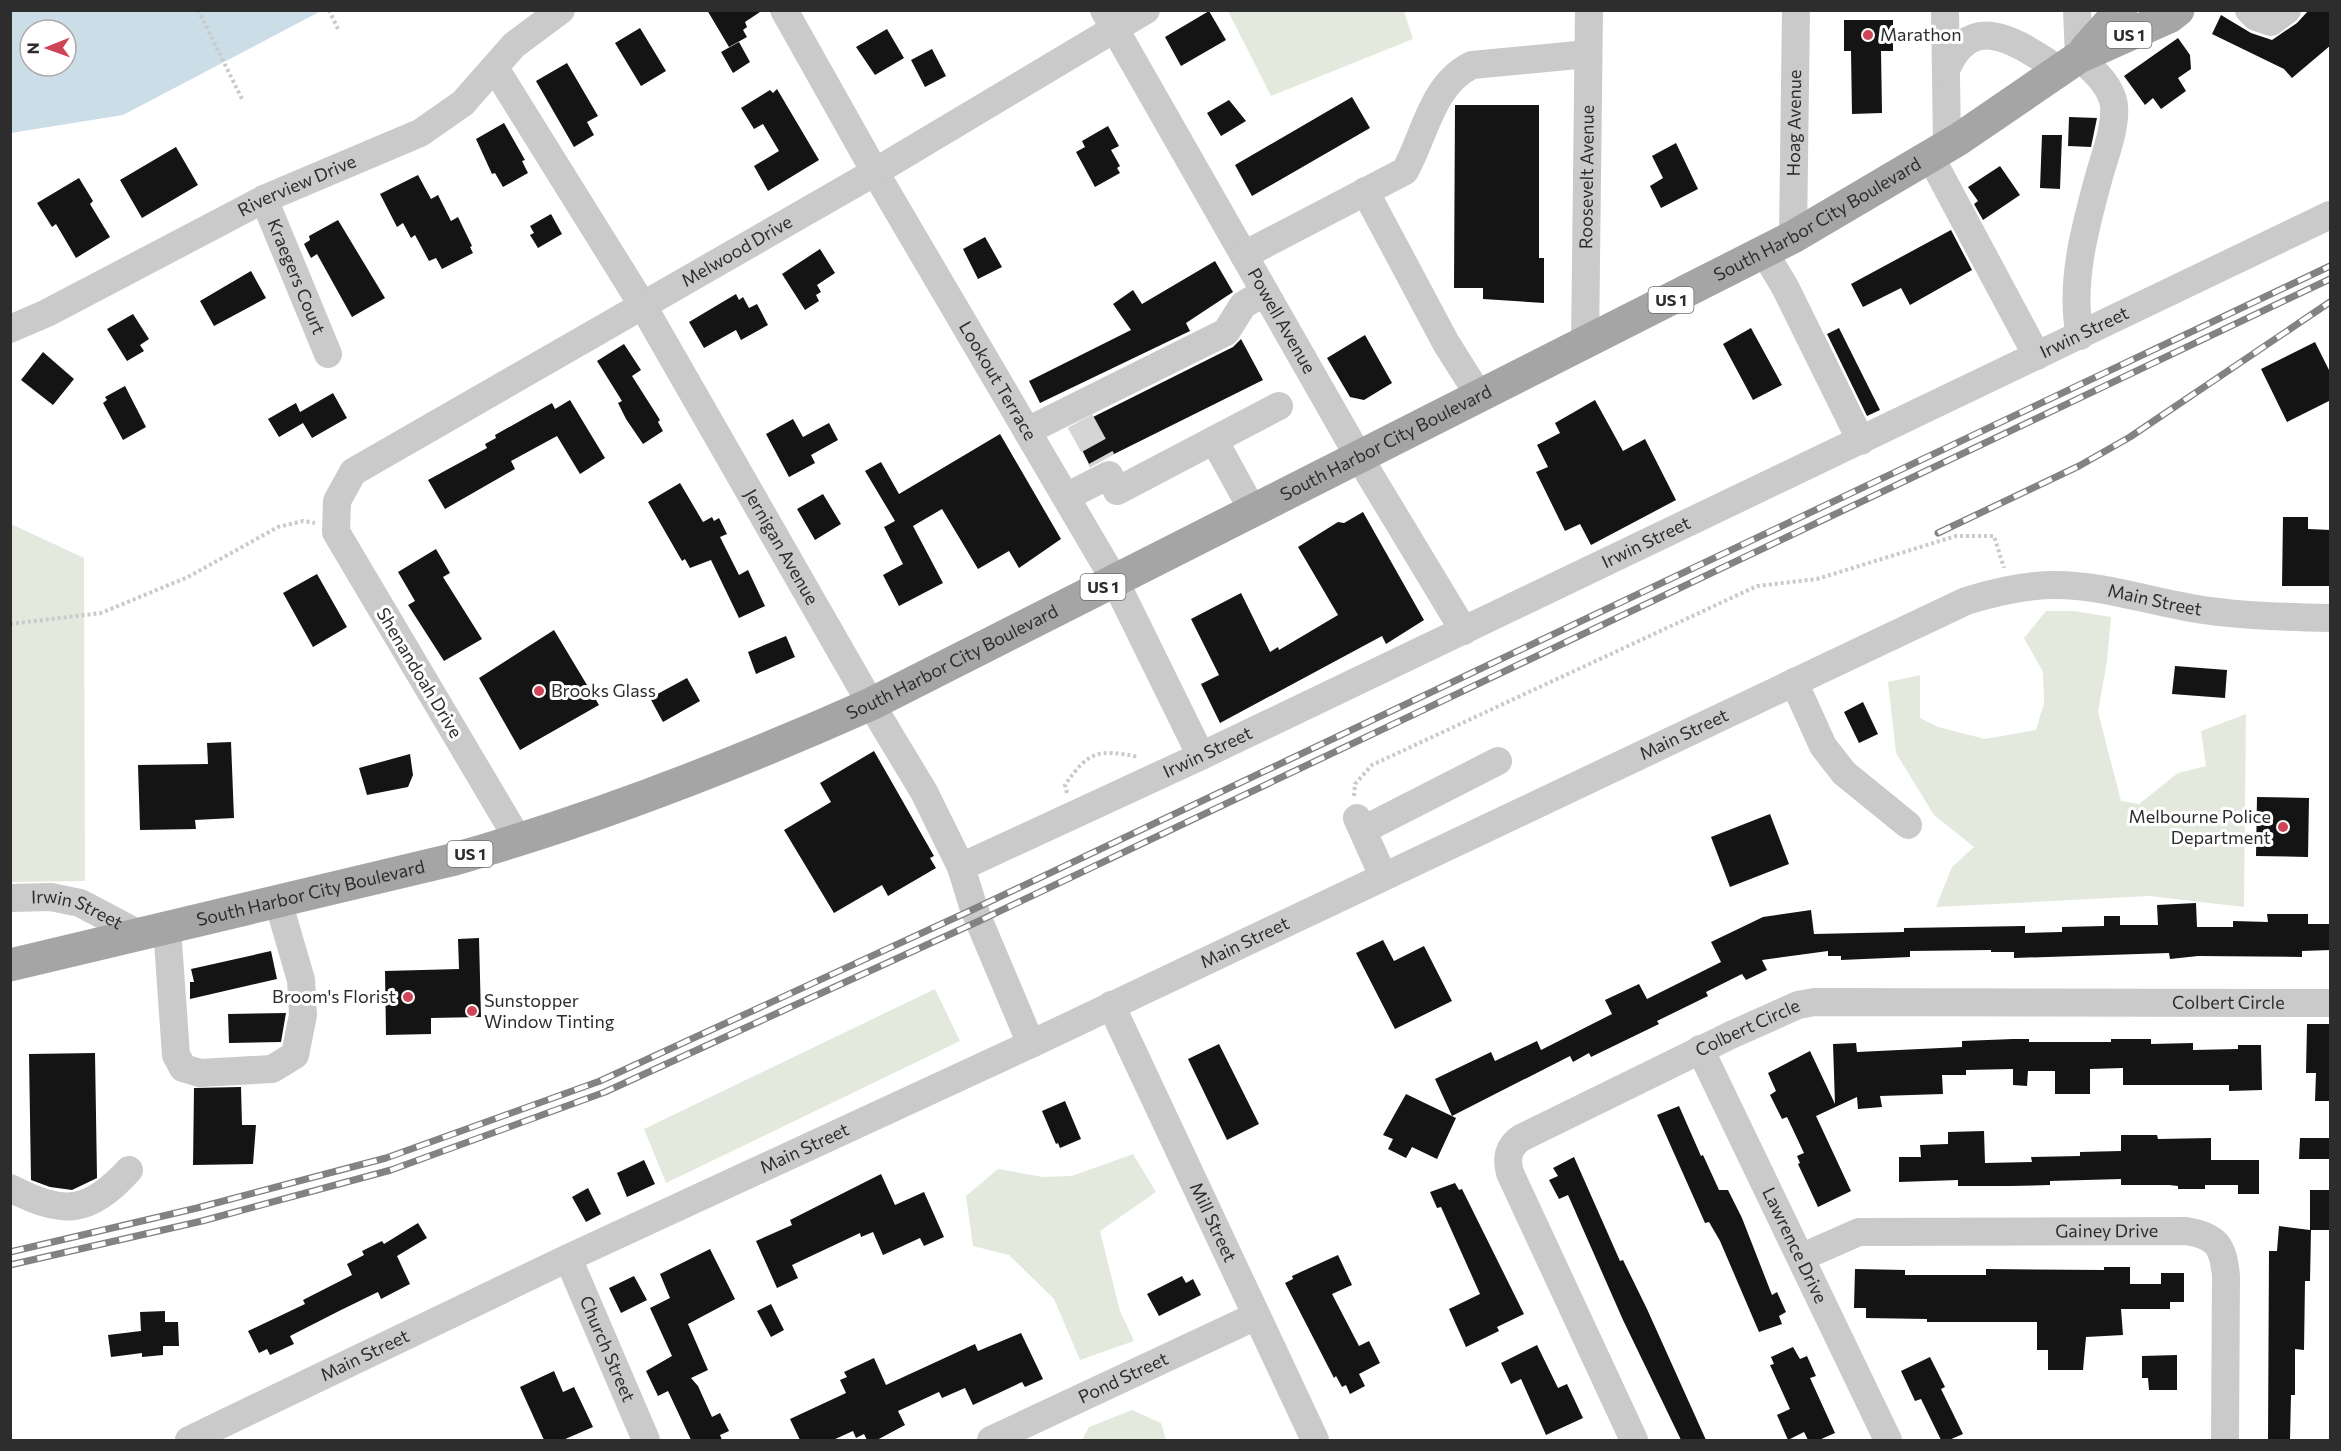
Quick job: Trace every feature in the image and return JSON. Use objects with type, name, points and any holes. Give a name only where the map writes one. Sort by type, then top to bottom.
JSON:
[{"type":"main road","name":"South Harbor City Boulevard","points":[[2070,64],[2121,10]]},
{"type":"main road","name":"South Harbor City Boulevard","points":[[10,965],[519,841],[697,778],[871,704],[1584,345],[1793,237],[1938,151],[2070,64],[2169,17],[2178,10]]},
{"type":"street","name":"Riverview Drive","points":[[10,329],[47,313],[264,199],[420,133],[463,103],[514,45],[561,10]]},
{"type":"street","name":"Lookout Terrace","points":[[784,10],[875,172],[1115,581],[1202,756]]},
{"type":"street","name":"Melwood Drive","points":[[337,513],[353,472],[875,172],[1109,20],[1146,10]]},
{"type":"street","name":"Roosevelt Avenue","points":[[1584,345],[1589,10]]},
{"type":"street","name":"Hoag Avenue","points":[[1793,237],[1796,10]]},
{"type":"street","points":[[1945,10],[1946,70],[1938,151],[2037,356]]},
{"type":"street","points":[[2070,64],[2077,10]]},
{"type":"street","points":[[2249,10],[2256,17],[2271,22],[2287,10]]},
{"type":"street","name":"Powell Avenue","points":[[1109,20],[1359,457],[1464,631]]},
{"type":"street","points":[[1946,70],[1962,46],[1980,35],[1989,35],[2015,41],[2070,64],[2104,82],[2114,104],[2111,132],[2094,196],[2075,294],[2080,336]]},
{"type":"street","points":[[1244,255],[1405,171],[1417,149],[1433,106],[1447,84],[1462,69],[1472,64],[1588,54]]},
{"type":"street","name":"Jernigan Avenue","points":[[495,68],[644,306],[871,704],[924,792],[961,867],[976,915],[1030,1044]]},
{"type":"street","points":[[1365,191],[1446,343],[1480,397]]},
{"type":"street","name":"Kraegers Court","points":[[264,199],[328,354]]},
{"type":"street","name":"Irwin Street","points":[[961,867],[1160,776],[2331,216]]},
{"type":"street","points":[[1764,252],[1785,287],[1861,441]]},
{"type":"street","points":[[1027,431],[1077,414],[1226,332],[1243,305],[1265,292]]},
{"type":"street","points":[[1066,497],[1105,468],[1117,491],[1279,406]]},
{"type":"street","points":[[1214,440],[1253,511]]},
{"type":"street","name":"Shenandoah Drive","points":[[337,513],[336,532],[519,841]]},
{"type":"street","name":"Main Street","points":[[189,1440],[568,1258],[1030,1044],[1966,601],[2011,589],[2056,585],[2088,588],[2202,610],[2267,617],[2331,618]]},
{"type":"street","points":[[1794,682],[1823,746],[1844,773],[1908,825]]},
{"type":"street","points":[[1383,876],[1360,824],[1498,761]]},
{"type":"street","name":"Irwin Street","points":[[10,898],[51,897],[80,903],[153,931]]},
{"type":"street","points":[[153,931],[176,1055],[183,1068],[200,1073],[272,1069],[295,1055],[303,1015],[301,980],[278,901]]},
{"type":"street","name":"Colbert Circle","points":[[1634,1440],[1509,1173],[1509,1153],[1514,1143],[1521,1138],[1700,1049],[1798,1005],[1814,1002],[2331,1003]]},
{"type":"street","name":"Mill Street","points":[[1111,1005],[1315,1440]]},
{"type":"street","name":"Lawrence Drive","points":[[1700,1049],[1888,1440]]},
{"type":"street","points":[[10,1188],[42,1204],[72,1207],[96,1200],[129,1170]]},
{"type":"street","name":"Gainey Drive","points":[[1802,1257],[1859,1232],[2186,1231],[2208,1236],[2218,1244],[2225,1266],[2225,1440]]},
{"type":"street","name":"Church Street","points":[[568,1258],[646,1440]]},
{"type":"street","name":"Pond Street","points":[[991,1440],[1256,1316]]},
{"type":"path","points":[[198,10],[242,99]]},
{"type":"path","points":[[329,10],[339,29]]},
{"type":"path","points":[[10,624],[101,613],[188,577],[278,527],[337,513]]},
{"type":"path","points":[[1360,824],[1352,811],[1354,784],[1372,765],[1757,586],[1817,579],[1956,536],[1994,536],[2011,589]]},
{"type":"path","points":[[1071,817],[1065,785],[1076,769],[1092,754],[1108,751],[1139,757],[1160,776]]},
{"type":"shaded area","points":[[11,10],[321,10],[321,11],[123,115],[11,133]]},
{"type":"shaded area","points":[[1228,11],[1404,11],[1413,39],[1271,96]]},
{"type":"shaded area","points":[[11,524],[84,558],[85,881],[11,882]]},
{"type":"shaded area","points":[[2046,611],[2074,611],[2111,617],[2107,661],[2098,712],[2121,801],[2139,804],[2178,773],[2206,766],[2201,731],[2246,714],[2244,907],[2149,896],[1936,907],[1952,867],[1974,847],[1934,815],[1896,753],[1888,682],[1920,675],[1920,718],[1938,727],[1985,739],[2036,730],[2044,703],[2043,672],[2024,638]]},
{"type":"shaded area","points":[[935,989],[960,1041],[666,1183],[644,1129]]},
{"type":"shaded area","points":[[1133,1154],[1156,1192],[1100,1231],[1120,1311],[1134,1341],[1080,1360],[1054,1299],[1009,1255],[973,1246],[966,1196],[998,1169],[1043,1177],[1072,1176]]},
{"type":"shaded area","points":[[1132,1410],[1161,1423],[1166,1440],[1082,1440],[1089,1427]]},
{"type":"building","points":[[707,10],[763,10],[745,22],[747,27],[743,30],[747,37],[729,47]]},
{"type":"building","points":[[2309,10],[2331,10],[2331,45],[2292,78],[2284,69],[2212,34],[2221,15],[2251,33],[2272,40],[2297,23]]},
{"type":"building","points":[[1209,11],[1226,40],[1181,66],[1165,37]]},
{"type":"building","name":"Marathon","points":[[1844,20],[1893,20],[1893,51],[1881,51],[1882,113],[1852,114],[1851,51],[1844,51]]},
{"type":"building","points":[[640,28],[666,71],[641,86],[615,43]]},
{"type":"building","points":[[887,29],[904,58],[875,75],[856,47]]},
{"type":"building","points":[[2178,38],[2190,55],[2191,69],[2178,78],[2186,91],[2161,109],[2153,98],[2145,105],[2124,76]]},
{"type":"building","points":[[739,42],[750,62],[733,73],[721,52]]},
{"type":"building","points":[[932,49],[946,76],[925,87],[911,60]]},
{"type":"building","points":[[567,63],[598,116],[587,122],[594,135],[574,147],[536,81]]},
{"type":"building","points":[[777,89],[819,160],[768,191],[754,166],[779,151],[763,124],[754,129],[741,108],[770,90],[773,93]]},
{"type":"building","points":[[1352,97],[1370,128],[1252,196],[1235,165]]},
{"type":"building","points":[[1229,100],[1246,121],[1221,136],[1207,113]]},
{"type":"building","points":[[1455,105],[1539,105],[1539,258],[1544,258],[1544,303],[1483,299],[1483,288],[1454,288]]},
{"type":"building","points":[[2069,117],[2097,118],[2091,147],[2068,146]]},
{"type":"building","points":[[504,123],[525,160],[522,161],[528,173],[503,187],[495,173],[492,174],[476,139]]},
{"type":"building","points":[[1108,126],[1119,146],[1111,150],[1120,166],[1117,168],[1120,173],[1095,187],[1076,152],[1085,147],[1082,141]]},
{"type":"building","points":[[2042,135],[2062,135],[2060,189],[2040,188]]},
{"type":"building","points":[[1676,143],[1698,189],[1661,208],[1650,186],[1663,178],[1652,156]]},
{"type":"building","points":[[176,147],[198,185],[142,218],[120,180]]},
{"type":"building","points":[[2000,166],[2020,195],[1983,220],[1974,204],[1978,201],[1968,187]]},
{"type":"building","points":[[418,175],[431,199],[438,195],[451,221],[458,217],[472,246],[470,247],[473,253],[442,269],[436,258],[429,261],[415,235],[411,238],[403,223],[397,227],[380,194]]},
{"type":"building","points":[[79,178],[93,201],[90,204],[110,237],[76,258],[56,224],[52,227],[37,203]]},
{"type":"building","points":[[551,214],[562,234],[538,248],[530,235],[534,233],[530,226]]},
{"type":"building","points":[[338,220],[385,298],[352,317],[317,254],[311,258],[304,244],[310,240],[309,236]]},
{"type":"building","points":[[1951,230],[1972,270],[1910,305],[1901,288],[1863,307],[1851,284]]},
{"type":"building","points":[[985,237],[1002,267],[978,279],[963,249]]},
{"type":"building","points":[[820,249],[835,273],[817,285],[821,292],[816,295],[819,301],[805,310],[782,274]]},
{"type":"building","points":[[1215,261],[1233,292],[1186,323],[1190,331],[1040,403],[1029,381],[1131,330],[1113,304],[1133,290],[1142,304]]},
{"type":"building","points":[[251,271],[266,298],[214,326],[200,301]]},
{"type":"building","points":[[736,294],[739,300],[743,297],[749,308],[757,304],[768,325],[741,340],[736,330],[704,348],[689,322]]},
{"type":"building","points":[[133,314],[149,339],[140,345],[144,351],[127,361],[107,329]]},
{"type":"building","points":[[1751,328],[1782,385],[1753,400],[1723,344]]},
{"type":"building","points":[[1839,328],[1880,410],[1867,416],[1827,334]]},
{"type":"building","points":[[1365,335],[1392,383],[1364,400],[1350,397],[1327,358]]},
{"type":"building","points":[[1241,339],[1263,380],[1090,466],[1071,428],[1233,347]]},
{"type":"building","points":[[2315,342],[2331,374],[2331,400],[2287,422],[2261,369]]},
{"type":"building","points":[[624,344],[641,370],[632,376],[660,420],[658,422],[663,431],[643,444],[626,419],[618,403],[622,401],[597,361]]},
{"type":"building","points":[[43,352],[74,379],[53,405],[21,380]]},
{"type":"building","points":[[125,386],[146,427],[123,440],[103,403],[107,400],[105,397]]},
{"type":"building","points":[[333,393],[347,418],[312,438],[303,423],[279,437],[268,419],[296,403],[300,412]]},
{"type":"building","points":[[570,400],[605,458],[580,474],[557,436],[511,461],[515,469],[445,509],[428,480],[487,448],[485,444],[496,438],[495,435],[552,403],[555,409]]},
{"type":"building","points":[[1595,400],[1623,451],[1645,439],[1676,500],[1591,545],[1580,524],[1565,531],[1536,472],[1548,467],[1537,445],[1560,433],[1555,423]]},
{"type":"building","points":[[793,419],[803,437],[829,423],[838,440],[811,455],[815,463],[789,477],[766,434]]},
{"type":"building","points":[[1000,434],[1061,539],[1019,568],[1009,551],[978,569],[942,509],[913,526],[943,583],[899,606],[883,575],[903,564],[884,527],[895,521],[865,471],[881,462],[899,494]]},
{"type":"building","points":[[680,483],[703,522],[712,517],[714,521],[719,518],[727,534],[720,537],[739,575],[748,570],[765,606],[739,618],[711,560],[690,568],[685,559],[682,561],[648,502]]},
{"type":"building","points":[[823,494],[841,524],[815,540],[797,509]]},
{"type":"building","points":[[1363,512],[1424,620],[1386,644],[1382,636],[1220,723],[1201,684],[1219,675],[1191,619],[1241,593],[1270,652],[1278,647],[1279,650],[1338,615],[1298,547],[1338,522],[1344,523]]},
{"type":"building","points":[[2283,517],[2308,517],[2308,529],[2331,530],[2331,586],[2282,586]]},
{"type":"building","points":[[436,549],[450,573],[443,577],[482,639],[444,661],[408,605],[415,601],[398,572]]},
{"type":"building","points":[[317,574],[347,627],[313,647],[283,593]]},
{"type":"building","name":"Brooks Glass","points":[[554,630],[599,705],[520,750],[479,678]]},
{"type":"building","points":[[786,636],[795,657],[756,674],[748,652]]},
{"type":"building","points":[[2175,666],[2227,670],[2225,698],[2172,694]]},
{"type":"building","points":[[687,678],[700,701],[663,722],[650,698]]},
{"type":"building","points":[[1863,702],[1878,734],[1859,743],[1844,712]]},
{"type":"building","points":[[231,742],[234,818],[195,820],[196,829],[140,830],[138,765],[208,764],[207,743]]},
{"type":"building","points":[[874,751],[934,856],[930,858],[936,868],[888,896],[882,885],[834,913],[784,830],[831,802],[820,783]]},
{"type":"building","points":[[410,754],[413,775],[408,787],[367,795],[359,768]]},
{"type":"building","name":"Melbourne Police Department","points":[[2257,797],[2309,798],[2308,857],[2256,856]]},
{"type":"building","points":[[1770,814],[1789,864],[1730,887],[1711,837]]},
{"type":"building","points":[[2196,903],[2197,927],[2233,927],[2233,921],[2268,922],[2267,914],[2308,914],[2308,924],[2331,924],[2331,950],[2302,951],[2302,957],[2198,956],[2170,959],[2169,953],[2014,958],[2014,952],[1991,952],[1991,950],[1910,951],[1910,957],[1841,960],[1841,956],[1828,956],[1828,951],[1762,960],[1767,970],[1746,980],[1742,974],[1706,992],[1708,996],[1657,1021],[1659,1024],[1591,1057],[1589,1053],[1573,1062],[1570,1056],[1452,1116],[1435,1079],[1491,1052],[1495,1061],[1537,1041],[1541,1050],[1612,1014],[1605,1000],[1639,984],[1647,999],[1721,962],[1711,942],[1763,917],[1811,910],[1814,934],[1904,932],[1904,928],[2025,926],[2025,933],[2062,932],[2062,927],[2104,926],[2104,916],[2120,916],[2120,925],[2158,925],[2157,905]]},
{"type":"building","points":[[479,938],[481,1017],[431,1018],[431,1034],[386,1035],[385,971],[459,969],[458,939]]},
{"type":"building","points":[[1383,940],[1394,961],[1424,946],[1452,1001],[1395,1029],[1356,953]]},
{"type":"building","points":[[271,951],[277,979],[190,999],[190,982],[194,982],[191,969]]},
{"type":"building","points":[[286,1013],[281,1042],[229,1043],[228,1014]]},
{"type":"building","points":[[2307,1024],[2331,1024],[2331,1101],[2315,1101],[2316,1073],[2306,1073]]},
{"type":"building","points":[[2029,1039],[2029,1042],[2111,1042],[2111,1039],[2151,1039],[2151,1044],[2193,1043],[2193,1050],[2238,1049],[2238,1045],[2261,1045],[2262,1090],[2229,1091],[2229,1085],[2123,1085],[2123,1068],[2090,1069],[2090,1094],[2055,1094],[2055,1071],[2028,1071],[2027,1086],[2013,1085],[2013,1069],[1966,1070],[1966,1075],[1942,1075],[1943,1094],[1880,1096],[1882,1107],[1858,1109],[1857,1097],[1816,1116],[1851,1191],[1818,1207],[1798,1164],[1800,1163],[1797,1156],[1804,1153],[1787,1117],[1782,1119],[1770,1095],[1776,1091],[1768,1073],[1810,1051],[1835,1104],[1833,1044],[1856,1043],[1857,1052],[1962,1047],[1962,1041]]},
{"type":"building","points":[[1219,1044],[1259,1124],[1227,1140],[1188,1059]]},
{"type":"building","points":[[95,1053],[97,1178],[72,1190],[50,1187],[31,1180],[29,1054]]},
{"type":"building","points":[[241,1087],[242,1125],[256,1125],[253,1164],[193,1165],[194,1088]]},
{"type":"building","points":[[1406,1094],[1456,1118],[1437,1159],[1412,1147],[1406,1158],[1388,1149],[1393,1139],[1383,1135]]},
{"type":"building","points":[[1065,1101],[1081,1139],[1060,1148],[1058,1143],[1056,1144],[1042,1111]]},
{"type":"building","points":[[1679,1106],[1719,1190],[1728,1190],[1742,1218],[1772,1295],[1777,1292],[1786,1312],[1779,1316],[1782,1324],[1759,1332],[1720,1241],[1709,1222],[1705,1223],[1657,1115]]},
{"type":"building","points":[[1984,1131],[1985,1163],[2032,1162],[2031,1157],[2080,1156],[2080,1152],[2121,1151],[2121,1135],[2157,1135],[2158,1139],[2211,1138],[2211,1160],[2259,1160],[2259,1194],[2238,1194],[2238,1185],[2205,1185],[2205,1189],[2178,1189],[2178,1186],[2169,1185],[2121,1185],[2121,1179],[2050,1181],[2050,1185],[2010,1186],[1958,1186],[1958,1180],[1899,1182],[1899,1157],[1921,1157],[1920,1145],[1948,1144],[1948,1132]]},
{"type":"building","points":[[2300,1138],[2331,1138],[2331,1159],[2299,1159]]},
{"type":"building","points":[[1574,1157],[1620,1261],[1623,1260],[1647,1309],[1706,1440],[1681,1440],[1623,1320],[1568,1195],[1559,1199],[1549,1180],[1558,1176],[1553,1168]]},
{"type":"building","points":[[644,1160],[655,1184],[627,1197],[617,1173]]},
{"type":"building","points":[[881,1174],[895,1205],[924,1192],[944,1237],[924,1246],[920,1238],[883,1255],[873,1232],[861,1237],[860,1233],[792,1265],[798,1278],[777,1288],[756,1241],[792,1225],[790,1220]]},
{"type":"building","points":[[1455,1183],[1459,1190],[1462,1189],[1524,1314],[1497,1327],[1499,1331],[1466,1347],[1449,1309],[1480,1294],[1441,1207],[1437,1208],[1430,1192]]},
{"type":"building","points":[[588,1188],[601,1214],[586,1222],[572,1197]]},
{"type":"building","points":[[2310,1190],[2331,1190],[2331,1230],[2311,1230],[2310,1281],[2305,1281],[2304,1350],[2295,1349],[2295,1395],[2291,1395],[2290,1440],[2268,1440],[2269,1251],[2277,1251],[2279,1226],[2310,1230]]},
{"type":"building","points":[[418,1223],[427,1238],[397,1256],[410,1284],[381,1299],[378,1292],[341,1310],[290,1336],[294,1344],[270,1355],[267,1349],[259,1353],[248,1331],[305,1304],[303,1300],[352,1275],[347,1264],[364,1255],[362,1251],[382,1241],[384,1244]]},
{"type":"building","points":[[710,1249],[735,1299],[688,1324],[708,1370],[691,1378],[698,1386],[712,1417],[720,1413],[729,1431],[720,1435],[722,1440],[691,1440],[668,1391],[658,1396],[646,1371],[672,1356],[650,1308],[670,1298],[660,1274]]},
{"type":"building","points":[[1338,1255],[1352,1285],[1332,1294],[1359,1346],[1369,1341],[1380,1363],[1359,1374],[1365,1386],[1350,1394],[1346,1385],[1342,1387],[1336,1376],[1334,1378],[1285,1283],[1293,1279],[1292,1276]]},
{"type":"building","points":[[2104,1267],[2130,1267],[2130,1284],[2161,1284],[2161,1273],[2184,1273],[2184,1302],[2170,1302],[2170,1309],[2121,1309],[2123,1335],[2086,1337],[2083,1370],[2048,1370],[2048,1350],[2037,1350],[2037,1322],[1927,1322],[1927,1319],[1866,1318],[1866,1308],[1854,1308],[1855,1269],[1905,1270],[1905,1275],[1986,1275],[1986,1269],[2104,1270]]},
{"type":"building","points":[[634,1276],[647,1300],[621,1313],[609,1288]]},
{"type":"building","points":[[1182,1276],[1186,1283],[1193,1279],[1201,1295],[1159,1316],[1147,1294]]},
{"type":"building","points":[[771,1304],[784,1330],[771,1337],[757,1311]]},
{"type":"building","points":[[165,1311],[165,1322],[178,1322],[179,1346],[163,1346],[163,1355],[142,1357],[142,1353],[111,1357],[108,1335],[141,1331],[140,1312]]},
{"type":"building","points":[[1021,1333],[1043,1379],[1025,1387],[1022,1382],[973,1405],[965,1388],[942,1398],[939,1392],[898,1411],[905,1425],[877,1440],[867,1440],[864,1434],[856,1438],[853,1431],[833,1440],[800,1440],[790,1419],[846,1393],[840,1380],[847,1377],[844,1372],[874,1358],[886,1385],[975,1344],[978,1351]]},
{"type":"building","points":[[1537,1345],[1558,1388],[1567,1384],[1583,1418],[1546,1435],[1521,1379],[1511,1384],[1501,1363]]},
{"type":"building","points":[[1793,1347],[1800,1359],[1807,1356],[1816,1376],[1810,1378],[1835,1433],[1819,1440],[1808,1440],[1804,1432],[1788,1440],[1777,1415],[1790,1409],[1770,1365],[1774,1364],[1771,1357]]},
{"type":"building","points":[[2177,1355],[2177,1390],[2149,1390],[2148,1378],[2142,1378],[2142,1356]]},
{"type":"building","points":[[1930,1357],[1945,1387],[1941,1389],[1963,1434],[1949,1440],[1941,1440],[1921,1399],[1915,1401],[1901,1371]]},
{"type":"building","points":[[554,1371],[563,1392],[574,1387],[593,1427],[563,1440],[544,1440],[520,1387]]},
{"type":"tunnel","points":[[1080,421],[1102,461]]},
{"type":"railway","points":[[10,1252],[197,1208],[386,1158],[600,1081],[974,909],[2330,266]]},
{"type":"railway","points":[[10,1265],[202,1221],[391,1170],[605,1092],[979,921],[2330,279]]},
{"type":"railway","points":[[1938,533],[2079,466],[2130,437],[2330,302]]},
{"type":"place","name":"Marathon","points":[[1868,35]]},
{"type":"place","name":"Brooks Glass","points":[[539,691]]},
{"type":"place","name":"Melbourne Police Department","points":[[2283,827]]},
{"type":"place","name":"Broom's Florist","points":[[408,997]]},
{"type":"place","name":"Sunstopper Window Tinting","points":[[472,1011]]}]
